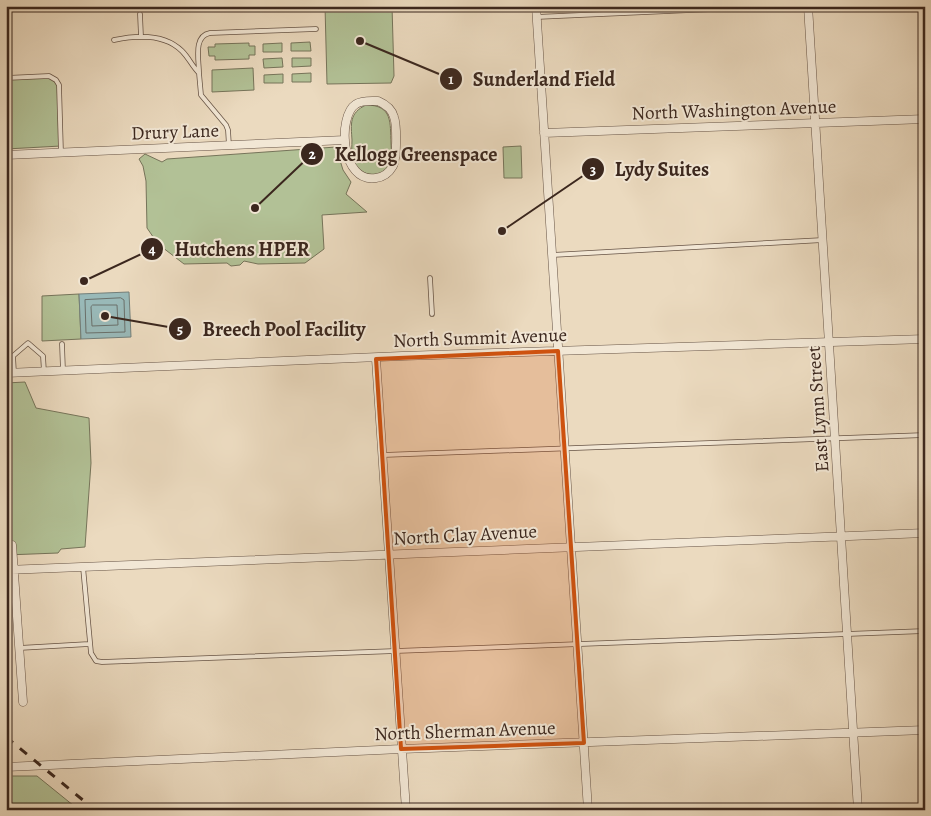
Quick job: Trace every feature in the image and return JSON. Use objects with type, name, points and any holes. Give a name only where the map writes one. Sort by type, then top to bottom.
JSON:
[{"type":"street","points":[[536,6],[588,810]]},
{"type":"street","name":"East Lynn Street","points":[[808,6],[858,810]]},
{"type":"street","points":[[378,101],[385,104],[395,118],[396,160],[390,172],[382,177],[366,178],[358,175],[348,161],[345,140],[346,119],[355,104],[378,101]]},
{"type":"street","name":"North Washington Avenue","points":[[544,133],[925,119]]},
{"type":"street","name":"Drury Lane","points":[[6,155],[345,140]]},
{"type":"street","name":"North Summit Avenue","points":[[10,373],[558,351],[925,339]]},
{"type":"street","points":[[376,359],[406,810]]},
{"type":"street","name":"North Clay Avenue","points":[[10,569],[925,534]]},
{"type":"street","points":[[12,544],[10,569],[24,702]]},
{"type":"street","name":"North Sherman Avenue","points":[[6,767],[401,749],[925,730]]},
{"type":"lane","points":[[536,17],[778,6]]},
{"type":"lane","points":[[140,14],[141,37]]},
{"type":"lane","points":[[229,146],[226,125],[201,95],[199,73],[200,39],[203,35],[210,33],[316,29]]},
{"type":"lane","points":[[114,40],[131,37],[167,40],[175,44],[187,56],[192,66],[199,73]]},
{"type":"lane","points":[[6,78],[49,76],[56,80],[59,85],[61,153]]},
{"type":"lane","points":[[552,255],[823,240]]},
{"type":"lane","points":[[430,278],[432,314]]},
{"type":"lane","points":[[10,373],[13,356],[28,343],[43,356],[44,372]]},
{"type":"lane","points":[[62,344],[63,371]]},
{"type":"lane","points":[[383,455],[925,435]]},
{"type":"lane","points":[[83,567],[90,653],[96,660],[102,662],[925,631]]},
{"type":"lane","points":[[19,648],[89,644]]},
{"type":"highlighted area","points":[[558,351],[584,743],[401,749],[376,359]]},
{"type":"green space","points":[[325,6],[392,6],[394,76],[391,83],[327,84]]},
{"type":"green space","points":[[310,42],[311,51],[291,51],[291,43]]},
{"type":"green space","points":[[249,43],[249,46],[255,46],[255,55],[249,55],[249,59],[215,60],[215,56],[209,56],[208,47],[215,47],[215,44]]},
{"type":"green space","points":[[282,43],[282,52],[263,52],[263,44]]},
{"type":"green space","points":[[282,58],[283,67],[264,68],[263,59]]},
{"type":"green space","points":[[292,58],[311,58],[311,66],[292,67]]},
{"type":"green space","points":[[253,68],[254,90],[212,92],[212,70]]},
{"type":"green space","points":[[311,73],[311,82],[292,82],[292,74]]},
{"type":"green space","points":[[283,74],[283,83],[264,83],[264,75]]},
{"type":"green space","points":[[49,76],[59,85],[61,146],[6,149],[6,78]]},
{"type":"green space","points":[[366,105],[381,108],[386,112],[390,122],[392,154],[390,163],[385,171],[375,175],[359,169],[355,165],[352,154],[352,120],[360,108]]},
{"type":"green space","points":[[521,146],[522,178],[504,178],[503,147]]},
{"type":"green space","points":[[336,147],[343,170],[351,182],[346,194],[367,212],[322,215],[324,249],[305,263],[258,264],[244,261],[240,265],[231,266],[227,263],[184,264],[158,244],[147,228],[146,181],[143,166],[139,159],[145,154],[162,162],[167,159]]},
{"type":"green space","points":[[79,294],[81,339],[42,341],[42,296]]},
{"type":"green space","points":[[25,382],[36,408],[89,418],[91,463],[85,547],[61,549],[58,553],[6,555],[6,383]]},
{"type":"green space","points":[[6,776],[37,776],[79,810],[6,810]]},
{"type":"water","points":[[129,292],[131,337],[81,339],[79,294]]},
{"type":"railway","points":[[6,737],[95,810]]},
{"type":"place","name":"Sunderland Field","points":[[360,41]]},
{"type":"place","name":"Kellogg Greenspace","points":[[255,208]]},
{"type":"place","name":"Lydy Suites","points":[[502,231]]},
{"type":"place","name":"Hutchens HPER","points":[[84,281]]},
{"type":"place","name":"Breech Pool Facility","points":[[105,316]]}]
